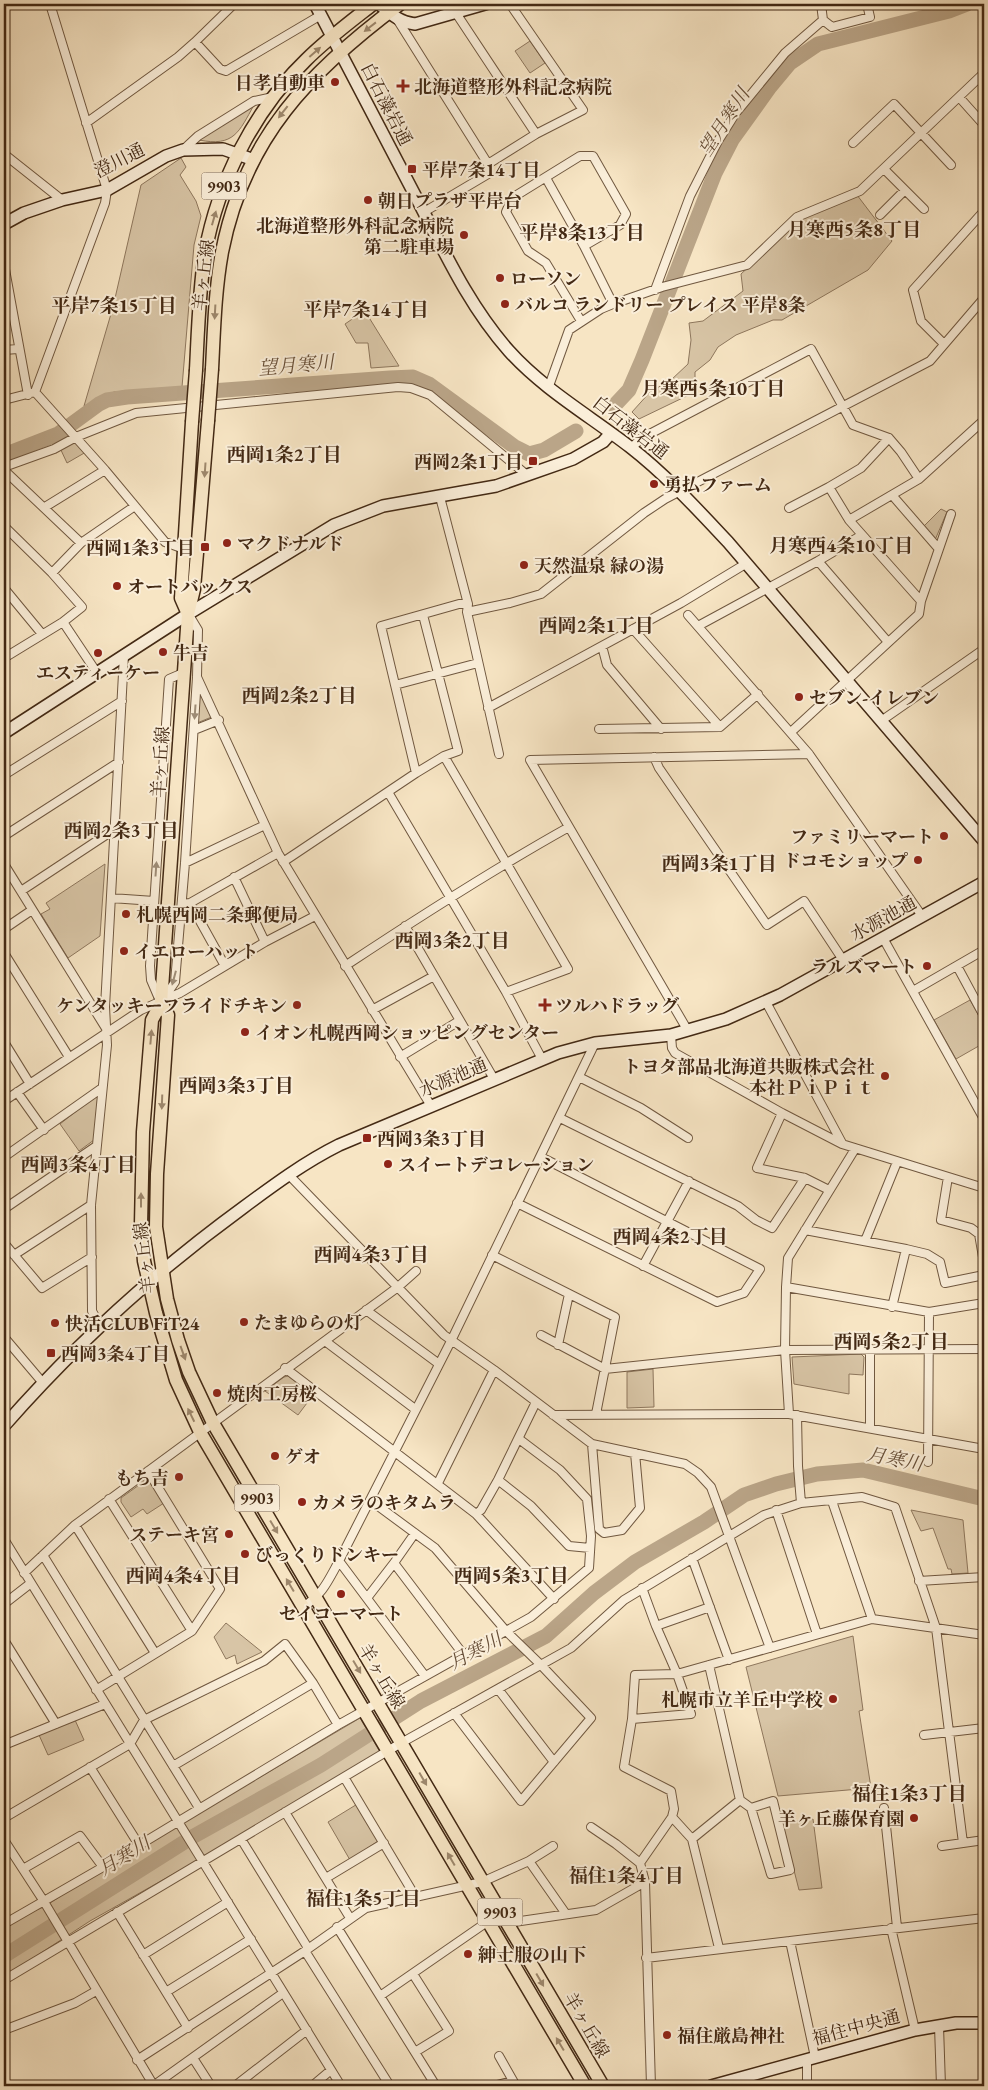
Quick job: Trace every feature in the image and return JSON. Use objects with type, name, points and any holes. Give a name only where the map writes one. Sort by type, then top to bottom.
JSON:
[{"type":"main road","name":"羊ヶ丘線","points":[[188,614],[181,598],[200,298],[206,252],[219,200],[238,154],[273,97],[305,60],[373,4]]},
{"type":"main road","name":"羊ヶ丘線","points":[[400,4],[340,51],[308,82],[269,131],[232,210],[222,253],[216,291],[212,369],[194,589],[188,614],[183,673],[161,1003],[152,1020],[143,1132],[141,1224],[144,1261],[176,1380],[200,1432],[585,2086]]},
{"type":"main road","name":"羊ヶ丘線","points":[[161,1003],[168,1015],[157,1174],[156,1227],[167,1300],[178,1340],[190,1372],[213,1423],[603,2086]]},
{"type":"street","points":[[32,394],[105,203],[107,190],[50,4]]},
{"type":"street","points":[[86,123],[178,57],[234,4]]},
{"type":"street","name":"白石藻岩通","points":[[315,4],[471,301],[488,326],[510,352],[549,386],[631,448],[681,492],[768,588],[984,842]]},
{"type":"street","points":[[389,12],[405,23],[415,24],[485,4]]},
{"type":"street","points":[[488,164],[536,134],[583,110],[510,4]]},
{"type":"street","points":[[824,5],[824,20],[832,27],[870,17],[868,4]]},
{"type":"street","points":[[389,12],[488,164],[488,174],[424,212]]},
{"type":"street","points":[[456,13],[536,134]]},
{"type":"street","points":[[195,42],[220,69],[226,71],[321,15]]},
{"type":"street","points":[[658,289],[690,196],[735,114],[785,53],[824,20]]},
{"type":"street","points":[[549,386],[569,330],[581,321],[613,304],[682,282],[747,265],[797,217],[860,191],[984,72]]},
{"type":"street","points":[[183,150],[198,136],[254,102],[273,97]]},
{"type":"street","points":[[959,97],[984,124]]},
{"type":"street","points":[[853,142],[894,104],[951,165]]},
{"type":"street","name":"澄川通","points":[[4,224],[24,213],[62,200],[107,190],[166,156],[183,150],[223,149],[254,160]]},
{"type":"street","points":[[4,154],[62,200]]},
{"type":"street","points":[[581,321],[546,263],[528,250],[506,212],[512,198],[580,156],[593,156],[626,214],[620,225],[584,246]]},
{"type":"street","points":[[884,169],[924,209]]},
{"type":"street","points":[[546,178],[584,246],[613,304]]},
{"type":"street","points":[[880,215],[905,190]]},
{"type":"street","points":[[944,344],[921,321],[913,290],[984,211]]},
{"type":"street","points":[[4,264],[18,349],[32,394],[60,420],[105,470],[165,542],[184,549]]},
{"type":"street","points":[[416,773],[381,626],[459,604],[467,608],[510,603],[541,594],[644,513],[930,361],[984,298]]},
{"type":"street","points":[[4,350],[18,349]]},
{"type":"street","points":[[631,448],[642,438],[811,349],[853,425],[889,438],[919,479]]},
{"type":"street","points":[[81,543],[4,468],[54,449],[74,436],[136,413],[388,388],[411,388],[430,395],[527,476]]},
{"type":"street","points":[[4,400],[32,394]]},
{"type":"street","points":[[849,520],[919,479],[984,420]]},
{"type":"street","points":[[4,733],[188,614],[323,530],[345,519],[384,506],[496,486],[527,476],[574,459],[603,442],[611,433]]},
{"type":"street","points":[[789,508],[830,487],[861,468],[889,438]]},
{"type":"street","points":[[44,507],[105,470]]},
{"type":"street","points":[[830,487],[849,520],[921,601]]},
{"type":"street","points":[[892,495],[938,548]]},
{"type":"street","points":[[440,496],[499,754]]},
{"type":"street","points":[[52,573],[81,543],[135,506]]},
{"type":"street","points":[[791,732],[919,614],[921,601],[951,514]]},
{"type":"street","points":[[4,526],[52,573],[82,607],[63,622],[4,658]]},
{"type":"street","points":[[698,626],[862,535]]},
{"type":"street","points":[[818,561],[888,642]]},
{"type":"street","points":[[488,708],[633,629],[746,563]]},
{"type":"street","points":[[4,588],[42,634]]},
{"type":"street","points":[[161,1003],[175,982],[186,904],[185,863],[198,677],[198,630],[188,614]]},
{"type":"street","points":[[283,862],[416,773],[444,756],[458,751],[423,615]]},
{"type":"street","points":[[688,615],[809,754],[922,916]]},
{"type":"street","points":[[63,622],[97,673]]},
{"type":"street","points":[[633,629],[720,727]]},
{"type":"street","points":[[602,646],[607,665],[661,728]]},
{"type":"street","points":[[881,721],[984,649]]},
{"type":"street","points":[[100,1326],[92,1311],[91,1205],[107,1032],[105,1007],[124,655]]},
{"type":"street","points":[[395,685],[478,663]]},
{"type":"street","points":[[161,1003],[151,980],[150,966],[154,901],[169,679],[183,673]]},
{"type":"street","points":[[198,677],[278,853],[314,916],[431,1106]]},
{"type":"street","points":[[599,729],[720,727],[758,694]]},
{"type":"street","points":[[4,775],[122,701]]},
{"type":"street","points":[[194,730],[218,720]]},
{"type":"street","points":[[688,1031],[530,760],[809,754]]},
{"type":"street","points":[[444,756],[568,969],[506,992]]},
{"type":"street","points":[[654,757],[659,768],[767,925],[804,901],[843,960]]},
{"type":"street","points":[[4,836],[119,762]]},
{"type":"street","points":[[388,792],[506,992],[542,1059]]},
{"type":"street","points":[[185,863],[265,825]]},
{"type":"street","points":[[346,966],[449,897],[506,862],[569,827]]},
{"type":"street","points":[[21,891],[114,829]]},
{"type":"street","points":[[186,904],[278,853]]},
{"type":"street","points":[[4,864],[107,1032]]},
{"type":"street","points":[[234,877],[265,942]]},
{"type":"street","name":"水源池通","points":[[4,1426],[43,1383],[100,1326],[149,1283],[208,1234],[312,1158],[494,1079],[575,1047],[671,1035],[726,1019],[766,1002],[984,882]]},
{"type":"street","points":[[111,898],[154,901]]},
{"type":"street","points":[[186,904],[225,966]]},
{"type":"street","points":[[4,929],[32,910]]},
{"type":"street","points":[[4,1101],[141,1010],[161,1003],[265,942],[314,916]]},
{"type":"street","points":[[405,926],[494,1079]]},
{"type":"street","points":[[883,938],[984,1119]]},
{"type":"street","points":[[913,991],[984,950]]},
{"type":"street","points":[[4,953],[69,1057]]},
{"type":"street","points":[[957,966],[984,1016]]},
{"type":"street","points":[[372,1010],[434,976]]},
{"type":"street","points":[[766,1002],[842,1144]]},
{"type":"street","points":[[400,1057],[459,1021]]},
{"type":"street","points":[[671,1035],[672,1048],[675,1053],[842,1144],[984,1188]]},
{"type":"street","points":[[4,1042],[30,1084]]},
{"type":"street","points":[[303,1607],[323,1591],[339,1561],[452,1339],[595,1043]]},
{"type":"street","points":[[579,1077],[641,1108],[688,1138]]},
{"type":"street","points":[[4,1157],[102,1088]]},
{"type":"street","points":[[17,1092],[44,1130]]},
{"type":"street","points":[[782,1113],[757,1168],[805,1178],[828,1190]]},
{"type":"street","points":[[560,1118],[738,1206],[756,1220],[772,1228],[805,1178]]},
{"type":"street","points":[[4,1209],[96,1146]]},
{"type":"street","points":[[801,1503],[785,1350],[788,1258],[828,1190],[855,1149]]},
{"type":"street","points":[[517,1203],[717,1302],[744,1293],[760,1269],[541,1157]]},
{"type":"street","points":[[865,1241],[897,1162]]},
{"type":"street","points":[[288,1174],[444,1335],[452,1339],[592,1444],[685,1464],[698,1473],[711,1487],[770,1648]]},
{"type":"street","points":[[948,1176],[941,1220],[971,1228],[979,1234],[984,1263]]},
{"type":"street","points":[[643,1266],[689,1181]]},
{"type":"street","points":[[14,1255],[91,1205]]},
{"type":"street","points":[[805,1230],[927,1254],[940,1262],[945,1283],[984,1274]]},
{"type":"street","points":[[4,1243],[42,1288],[92,1257]]},
{"type":"street","points":[[892,1307],[906,1250]]},
{"type":"street","points":[[492,1255],[615,1317],[596,1414]]},
{"type":"street","points":[[24,1573],[75,1525],[285,1368],[398,1287],[416,1271]]},
{"type":"street","points":[[786,1287],[929,1312],[984,1303]]},
{"type":"street","points":[[558,1344],[569,1294]]},
{"type":"street","points":[[366,1310],[439,1364]]},
{"type":"street","points":[[928,1462],[930,1439],[927,1349],[929,1312]]},
{"type":"street","points":[[541,1335],[605,1368],[785,1350],[984,1349]]},
{"type":"street","points":[[4,1337],[43,1383]]},
{"type":"street","points":[[325,1341],[415,1409]]},
{"type":"street","points":[[870,1349],[870,1428]]},
{"type":"street","points":[[285,1368],[438,1483],[476,1514],[554,1599]]},
{"type":"street","points":[[438,1483],[494,1370]]},
{"type":"street","points":[[476,1514],[482,1510],[536,1402]]},
{"type":"street","points":[[553,1415],[793,1414],[984,1449]]},
{"type":"street","points":[[4,1924],[103,1867],[338,1724],[367,1714],[425,1676],[464,1654],[508,1633],[537,1614],[589,1568],[591,1536],[587,1499],[560,1470],[519,1439]]},
{"type":"street","points":[[592,1444],[599,1529],[604,1532],[622,1530],[640,1508],[635,1454]]},
{"type":"street","points":[[96,1690],[192,1631],[220,1589],[148,1471]]},
{"type":"street","points":[[498,1480],[531,1506],[569,1546],[590,1548]]},
{"type":"street","points":[[4,1980],[241,1839],[400,1740],[454,1713],[571,1648],[624,1600],[692,1558],[728,1532],[776,1510],[801,1503],[862,1497],[894,1507],[936,1628],[963,1843]]},
{"type":"street","points":[[110,1499],[192,1631]]},
{"type":"street","points":[[370,1500],[435,1548],[508,1633],[591,1718],[521,1801],[454,1713]]},
{"type":"street","points":[[832,1501],[872,1619]]},
{"type":"street","points":[[776,1510],[818,1634]]},
{"type":"street","points":[[75,1525],[155,1653]]},
{"type":"street","points":[[368,1598],[415,1533]]},
{"type":"street","points":[[4,1539],[341,2086]]},
{"type":"street","points":[[43,1555],[199,1808]]},
{"type":"street","points":[[692,1558],[729,1660]]},
{"type":"street","points":[[339,1561],[425,1676]]},
{"type":"street","points":[[394,1562],[464,1654]]},
{"type":"street","points":[[919,1580],[984,1577]]},
{"type":"street","points":[[4,1604],[31,1583]]},
{"type":"street","points":[[632,1719],[691,1714],[642,1588]]},
{"type":"street","points":[[656,1626],[710,1608]]},
{"type":"street","points":[[640,1863],[672,1816],[674,1809],[671,1791],[624,1767],[632,1719],[635,1676],[677,1674],[872,1619],[984,1635]]},
{"type":"street","points":[[4,1640],[56,1724]]},
{"type":"street","points":[[4,1818],[130,1744],[144,1720],[264,1661],[285,1644],[313,1683],[338,1724]]},
{"type":"street","points":[[709,1665],[740,1800],[751,1808],[771,1874],[790,1870],[773,1801],[751,1808]]},
{"type":"street","points":[[173,1766],[313,1683]]},
{"type":"street","points":[[498,1689],[554,1762]]},
{"type":"street","points":[[4,1744],[105,1704]]},
{"type":"street","points":[[924,1735],[984,1728]]},
{"type":"street","points":[[90,1768],[139,1845]]},
{"type":"street","points":[[344,1776],[415,1896]]},
{"type":"street","points":[[692,1839],[740,1800]]},
{"type":"street","points":[[884,1808],[894,1928],[915,2030]]},
{"type":"street","points":[[285,1812],[350,1918]]},
{"type":"street","points":[[672,1816],[692,1839],[719,1948]]},
{"type":"street","points":[[591,1827],[640,1863],[645,1882],[650,2086]]},
{"type":"street","points":[[23,1869],[80,1836],[103,1867]]},
{"type":"street","points":[[241,1839],[390,2086]]},
{"type":"street","points":[[4,1840],[43,1900],[153,2086],[283,1993]]},
{"type":"street","points":[[942,1846],[984,1840]]},
{"type":"street","points":[[326,1878],[384,1843]]},
{"type":"street","points":[[137,2060],[307,1950],[337,1926],[366,1908],[482,1882],[529,1861],[553,1846]]},
{"type":"street","points":[[529,1861],[566,1914]]},
{"type":"street","points":[[507,1923],[596,1910],[645,1882]]},
{"type":"street","points":[[143,1955],[228,1902]]},
{"type":"street","points":[[117,1912],[188,2028]]},
{"type":"street","points":[[646,1958],[984,1918]]},
{"type":"street","points":[[380,1996],[487,1922]]},
{"type":"street","points":[[337,1926],[436,2086]]},
{"type":"street","points":[[166,1992],[250,1939]]},
{"type":"street","points":[[790,1941],[811,2058],[807,2086]]},
{"type":"street","points":[[413,1974],[449,2031],[415,2052]]},
{"type":"street","points":[[4,2030],[75,2003],[96,1991]]},
{"type":"street","name":"福住中央通","points":[[710,2086],[915,2030],[939,2026],[984,2023]]},
{"type":"street","points":[[939,2026],[941,2086],[984,2086]]},
{"type":"street","points":[[235,2086],[307,2030]]},
{"type":"street","points":[[493,2086],[515,2084],[499,2056]]},
{"type":"street","points":[[193,2058],[211,2086]]},
{"type":"street","points":[[312,2086],[331,2070]]},
{"type":"shaded area","points":[[530,41],[545,63],[530,73],[515,51]]},
{"type":"shaded area","points":[[254,105],[239,130],[228,139],[211,142],[199,140]]},
{"type":"shaded area","points":[[181,158],[186,167],[180,175],[196,201],[201,216],[194,245],[182,387],[114,392],[84,406],[113,307],[141,185]]},
{"type":"shaded area","points":[[857,195],[892,241],[868,270],[782,320],[773,320],[736,335],[718,347],[710,360],[695,372],[695,392],[639,419],[632,412],[650,392],[671,380],[688,364],[691,340],[689,323],[703,321],[743,291],[741,274],[799,220]]},
{"type":"shaded area","points":[[364,311],[399,366],[371,368],[368,343],[356,343],[345,324]]},
{"type":"shaded area","points":[[74,439],[86,452],[67,463],[60,448]]},
{"type":"shaded area","points":[[941,509],[947,512],[935,540],[923,527]]},
{"type":"shaded area","points":[[200,686],[214,716],[197,723]]},
{"type":"shaded area","points":[[105,864],[100,936],[68,958],[41,914],[50,909],[46,903]]},
{"type":"shaded area","points":[[970,1000],[984,1025],[984,1043],[956,1059],[934,1020]]},
{"type":"shaded area","points":[[98,1094],[94,1140],[79,1151],[60,1124]]},
{"type":"shaded area","points":[[861,1354],[864,1357],[863,1375],[849,1374],[849,1394],[794,1384],[792,1357]]},
{"type":"shaded area","points":[[653,1369],[654,1407],[627,1408],[627,1372]]},
{"type":"shaded area","points":[[288,1376],[313,1395],[298,1415],[265,1391]]},
{"type":"shaded area","points":[[146,1480],[149,1481],[164,1503],[147,1514],[143,1509],[131,1517],[121,1502],[121,1498]]},
{"type":"shaded area","points":[[911,1510],[963,1520],[968,1573],[952,1574],[951,1569],[948,1569],[933,1528],[921,1531]]},
{"type":"shaded area","points":[[226,1623],[262,1652],[237,1664],[235,1655],[226,1659],[214,1637]]},
{"type":"shaded area","points":[[853,1636],[863,1710],[859,1711],[871,1788],[778,1796],[746,1667]]},
{"type":"shaded area","points":[[360,1718],[380,1752],[200,1859],[90,1921],[4,1977],[4,1927],[20,1916],[44,1907],[79,1884]]},
{"type":"shaded area","points":[[75,1720],[84,1740],[48,1755],[39,1735]]},
{"type":"shaded area","points":[[359,1803],[379,1838],[378,1841],[350,1860],[328,1822]]},
{"type":"shaded area","points":[[813,1819],[822,1888],[799,1890],[782,1823]]},
{"type":"waterway","name":"望月寒川","points":[[614,406],[629,390],[715,173],[732,140],[770,87],[790,63],[818,44],[949,11],[967,4]]},
{"type":"waterway","name":"望月寒川","points":[[4,455],[58,434],[107,400],[413,377],[429,384],[515,447],[529,454],[544,450],[576,431]]},
{"type":"waterway","name":"月寒川","points":[[4,1956],[194,1836],[321,1765],[421,1701],[546,1636],[594,1593],[635,1562],[704,1522],[744,1495],[776,1484],[817,1474],[863,1470],[984,1499]]},
{"type":"place","name":"日孝自動車","points":[[335,82]]},
{"type":"place","name":"北海道整形外科記念病院","points":[[403,86]]},
{"type":"place","name":"平岸7条14丁目","points":[[412,169]]},
{"type":"place","name":"朝日プラザ平岸台","points":[[368,200]]},
{"type":"place","name":"北海道整形外科記念病院 第二駐車場","points":[[464,235]]},
{"type":"place","name":"ローソン","points":[[500,278]]},
{"type":"place","name":"バルコ ランドリー プレイス 平岸8条","points":[[505,304]]},
{"type":"place","name":"西岡2条1丁目","points":[[533,461]]},
{"type":"place","name":"勇払ファーム","points":[[654,484]]},
{"type":"place","name":"マクドナルド","points":[[227,543]]},
{"type":"place","name":"西岡1条3丁目","points":[[205,547]]},
{"type":"place","name":"天然温泉 緑の湯","points":[[524,565]]},
{"type":"place","name":"オートバックス","points":[[117,586]]},
{"type":"place","name":"牛吉","points":[[163,652]]},
{"type":"place","name":"エスティーケー","points":[[98,653]]},
{"type":"place","name":"セブン-イレブン","points":[[799,697]]},
{"type":"place","name":"ファミリーマート","points":[[944,836]]},
{"type":"place","name":"ドコモショップ","points":[[918,860]]},
{"type":"place","name":"札幌西岡二条郵便局","points":[[126,914]]},
{"type":"place","name":"イエローハット","points":[[124,951]]},
{"type":"place","name":"ラルズマート","points":[[927,966]]},
{"type":"place","name":"ケンタッキーフライドチキン","points":[[297,1005]]},
{"type":"place","name":"ツルハドラッグ","points":[[545,1005]]},
{"type":"place","name":"イオン札幌西岡ショッピングセンター","points":[[245,1032]]},
{"type":"place","name":"トヨタ部品北海道共販株式会社 本社ＰｉＰｉｔ","points":[[885,1076]]},
{"type":"place","name":"西岡3条3丁目","points":[[367,1138]]},
{"type":"place","name":"スイートデコレーション","points":[[388,1164]]},
{"type":"place","name":"たまゆらの灯","points":[[244,1322]]},
{"type":"place","name":"快活CLUB FiT24","points":[[55,1323]]},
{"type":"place","name":"西岡3条4丁目","points":[[51,1353]]},
{"type":"place","name":"焼肉工房桜","points":[[217,1393]]},
{"type":"place","name":"ゲオ","points":[[275,1456]]},
{"type":"place","name":"もち吉","points":[[179,1477]]},
{"type":"place","name":"カメラのキタムラ","points":[[302,1502]]},
{"type":"place","name":"ステーキ宮","points":[[229,1534]]},
{"type":"place","name":"びっくりドンキー","points":[[245,1554]]},
{"type":"place","name":"セイコーマート","points":[[341,1594]]},
{"type":"place","name":"札幌市立羊丘中学校","points":[[833,1699]]},
{"type":"place","name":"羊ヶ丘藤保育園","points":[[914,1818]]},
{"type":"place","name":"紳士服の山下","points":[[468,1954]]},
{"type":"place","name":"福住厳島神社","points":[[667,2035]]},
{"type":"district","name":"月寒西5条8丁目","points":[[854,229]]},
{"type":"district","name":"平岸8条13丁目","points":[[582,232]]},
{"type":"district","name":"平岸7条15丁目","points":[[114,305]]},
{"type":"district","name":"平岸7条14丁目","points":[[366,309]]},
{"type":"district","name":"月寒西5条10丁目","points":[[713,388]]},
{"type":"district","name":"西岡1条2丁目","points":[[284,454]]},
{"type":"district","name":"月寒西4条10丁目","points":[[841,545]]},
{"type":"district","name":"西岡2条1丁目","points":[[596,625]]},
{"type":"district","name":"西岡2条2丁目","points":[[299,695]]},
{"type":"district","name":"西岡2条3丁目","points":[[121,830]]},
{"type":"district","name":"西岡3条1丁目","points":[[719,863]]},
{"type":"district","name":"西岡3条2丁目","points":[[452,940]]},
{"type":"district","name":"西岡3条3丁目","points":[[236,1085]]},
{"type":"district","name":"西岡3条4丁目","points":[[78,1164]]},
{"type":"district","name":"西岡4条2丁目","points":[[670,1236]]},
{"type":"district","name":"西岡4条3丁目","points":[[371,1254]]},
{"type":"district","name":"西岡5条2丁目","points":[[891,1341]]},
{"type":"district","name":"西岡4条4丁目","points":[[183,1575]]},
{"type":"district","name":"西岡5条3丁目","points":[[511,1575]]},
{"type":"district","name":"福住1条3丁目","points":[[909,1793]]},
{"type":"district","name":"福住1条4丁目","points":[[626,1875]]},
{"type":"district","name":"福住1条5丁目","points":[[363,1898]]}]
